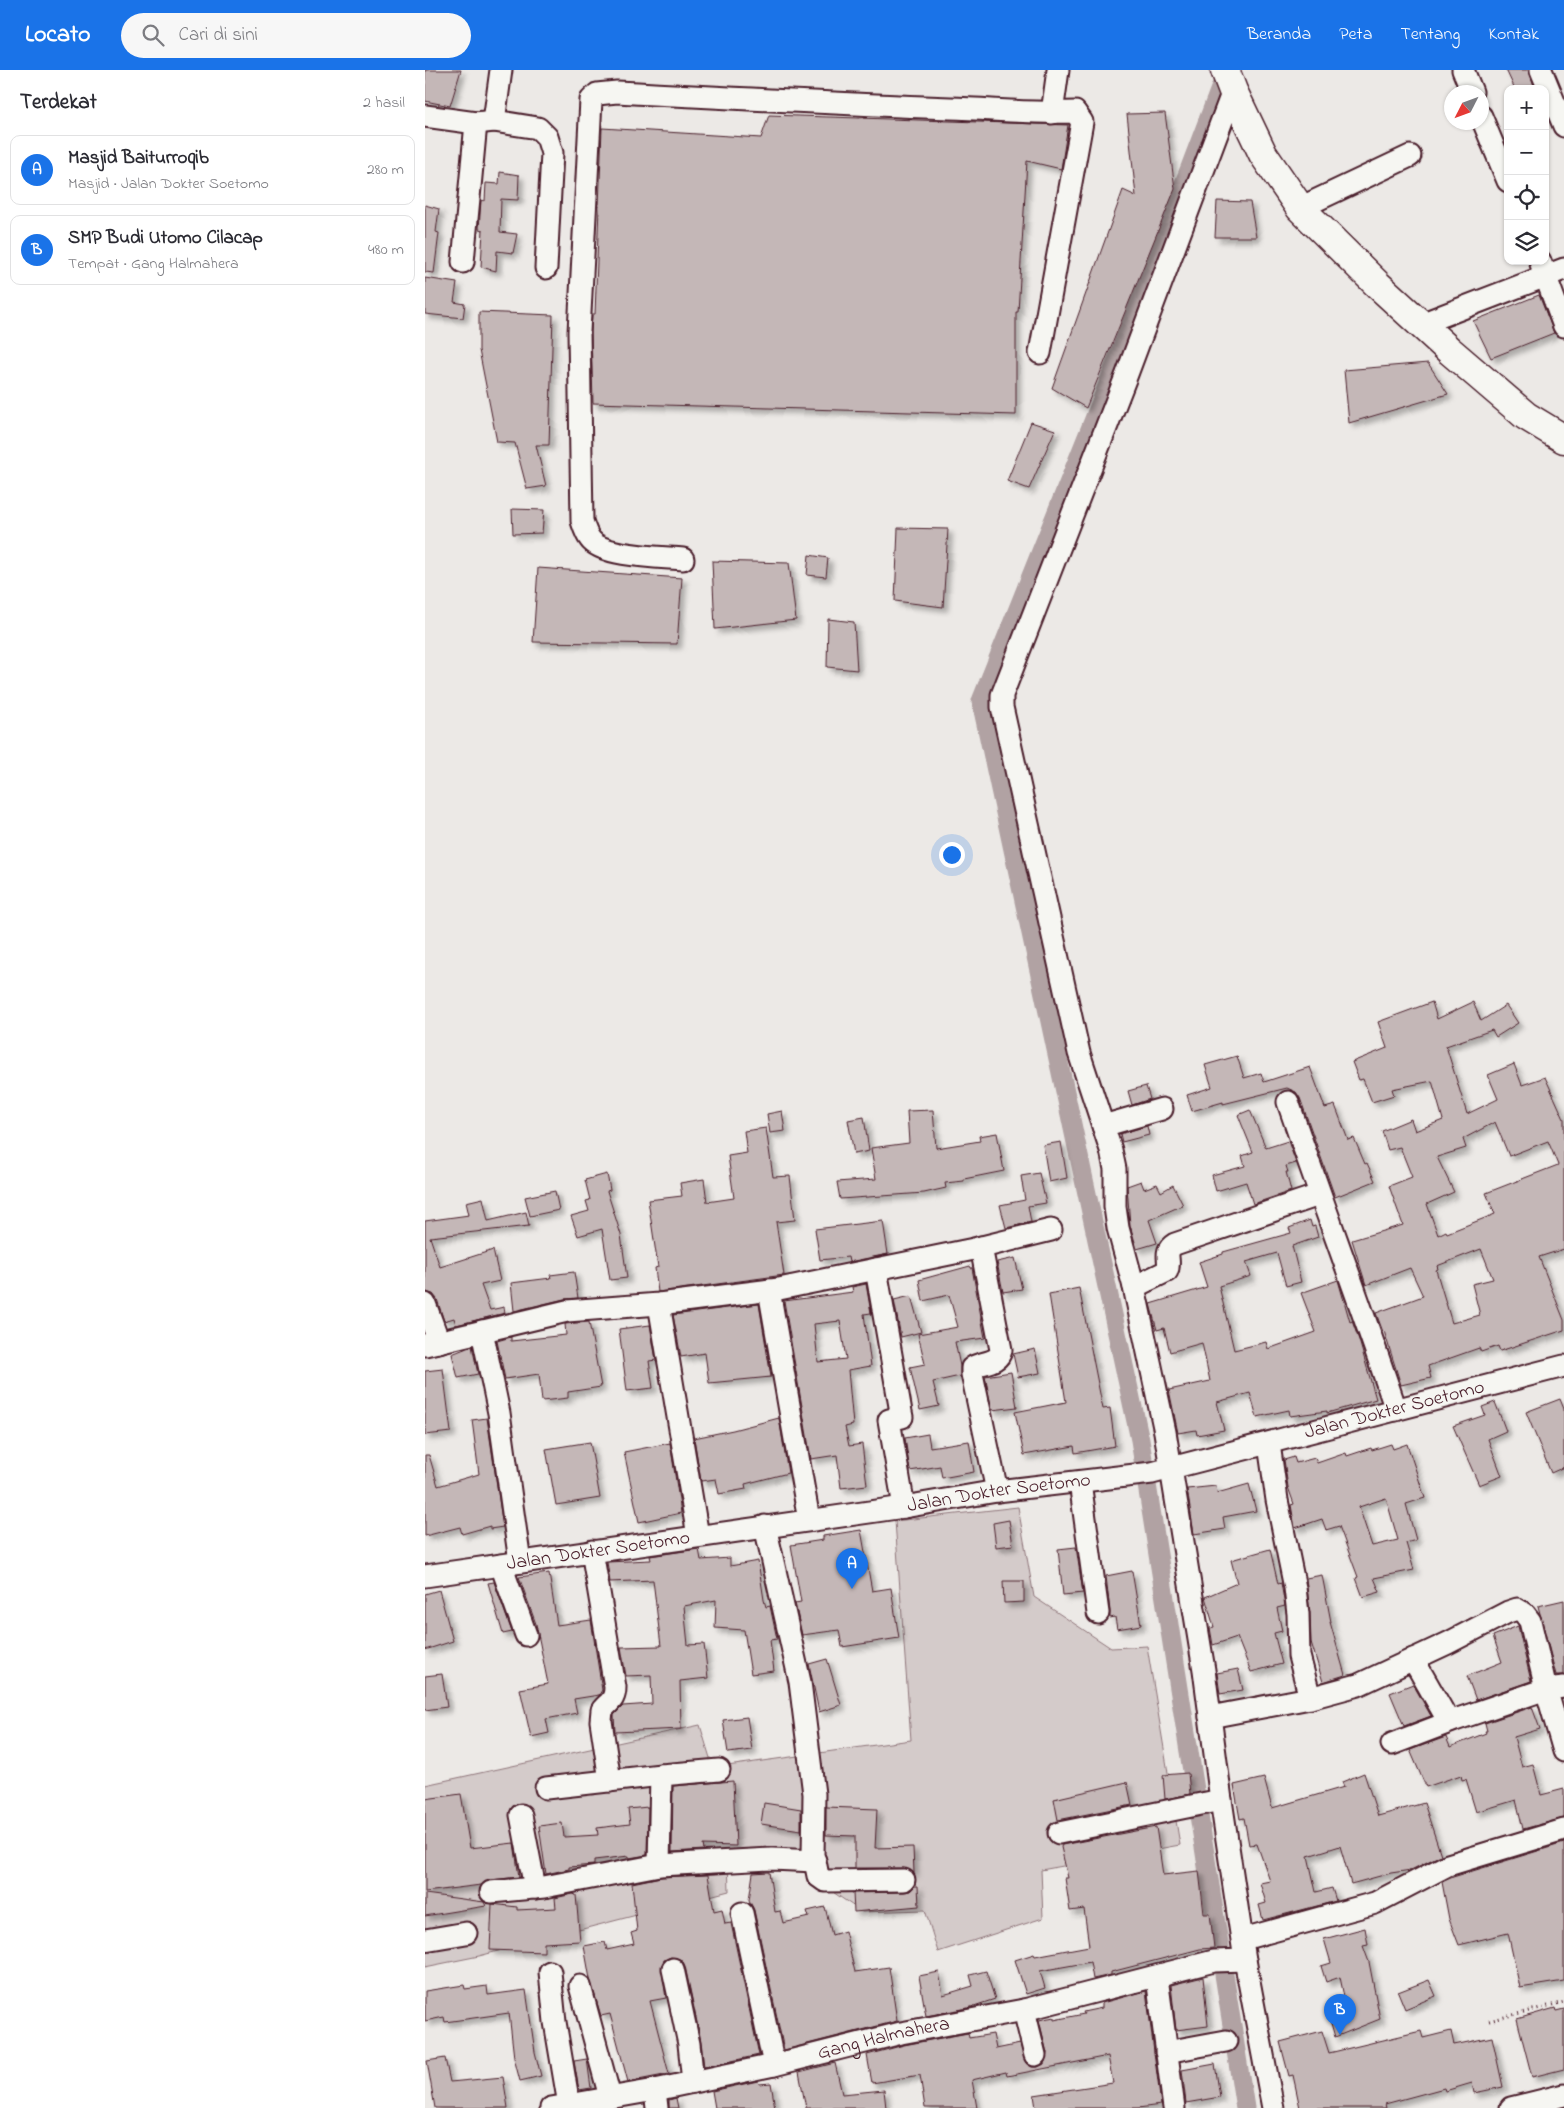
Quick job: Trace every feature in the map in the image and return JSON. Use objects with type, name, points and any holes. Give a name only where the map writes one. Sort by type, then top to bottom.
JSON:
[{"type":"highway","points":[[1229,80],[1263,154],[1300,208],[1378,285],[1526,416],[1564,439]]},
{"type":"street","points":[[463,262],[485,122],[501,70]]},
{"type":"street","points":[[1052,113],[1058,70]]},
{"type":"street","points":[[1463,70],[1469,85]]},
{"type":"street","points":[[1541,70],[1564,126]]},
{"type":"street","points":[[1229,80],[1130,365],[1002,695],[1002,712],[1079,1053],[1111,1150],[1115,1168],[1115,1207],[1118,1228],[1134,1287],[1154,1377],[1161,1471],[1210,1717],[1208,1803],[1243,1939],[1231,1960],[1273,2108]]},
{"type":"street","points":[[683,559],[621,553],[600,548],[590,540],[582,521],[579,332],[591,100],[597,94],[617,92],[815,103],[1003,109],[1052,113],[1075,112],[1081,122],[1040,353]]},
{"type":"street","points":[[425,116],[537,128],[547,138],[551,154],[545,268]]},
{"type":"street","points":[[1487,130],[1506,175]]},
{"type":"street","points":[[1300,208],[1410,156]]},
{"type":"street","points":[[1421,324],[1550,269],[1564,326]]},
{"type":"street","points":[[1288,1102],[1319,1195],[1367,1322],[1396,1410]]},
{"type":"street","points":[[1103,1126],[1162,1109]]},
{"type":"street","points":[[1134,1287],[1167,1272],[1169,1268],[1167,1253],[1169,1248],[1175,1244],[1319,1195]]},
{"type":"street","points":[[425,1304],[432,1344],[567,1311],[659,1304],[769,1290],[876,1270],[1051,1230]]},
{"type":"street","points":[[981,1247],[1001,1356],[996,1360],[975,1366],[972,1368],[972,1374],[997,1491]]},
{"type":"street","points":[[876,1270],[902,1416],[889,1420],[904,1507]]},
{"type":"street","points":[[769,1290],[809,1520]]},
{"type":"street","points":[[659,1304],[698,1536]]},
{"type":"street","points":[[482,1331],[499,1413],[510,1563],[527,1635]]},
{"type":"street","name":"Jalan Dokter Soetomo","points":[[425,1576],[904,1507],[997,1491],[1161,1471],[1564,1366]]},
{"type":"street","points":[[1269,1444],[1277,1500],[1295,1588],[1299,1656],[1310,1698]]},
{"type":"street","points":[[1079,1482],[1098,1613]]},
{"type":"street","points":[[765,1526],[801,1682],[814,1794],[813,1856],[818,1876],[825,1881],[904,1880]]},
{"type":"street","points":[[592,1551],[615,1686],[615,1696],[613,1701],[602,1710],[601,1721],[609,1781]]},
{"type":"street","points":[[1210,1717],[1310,1698],[1358,1685],[1507,1612],[1517,1609],[1524,1613],[1530,1621],[1555,1688],[1564,1751]]},
{"type":"street","points":[[1413,1659],[1449,1722]]},
{"type":"street","points":[[1392,1744],[1449,1722],[1555,1688]]},
{"type":"street","points":[[546,1788],[719,1770]]},
{"type":"street","points":[[659,1865],[661,1775]]},
{"type":"street","points":[[1059,1833],[1208,1803]]},
{"type":"street","points":[[521,1815],[535,1888]]},
{"type":"street","points":[[1243,1939],[1375,1903],[1448,1865],[1564,1830]]},
{"type":"street","points":[[491,1892],[535,1888],[659,1865],[772,1858],[815,1861]]},
{"type":"street","points":[[742,1914],[774,2065]]},
{"type":"street","points":[[425,1940],[466,1933]]},
{"type":"street","name":"Gang Halmahera","points":[[560,2106],[610,2097],[656,2099],[693,2082],[774,2065],[901,2033],[1024,2010],[1231,1960]]},
{"type":"street","points":[[673,1969],[689,2044],[693,2082]]},
{"type":"street","points":[[550,1972],[560,2106]]},
{"type":"street","points":[[1157,1977],[1174,2108]]},
{"type":"street","points":[[580,1986],[610,2097]]},
{"type":"street","points":[[1024,2010],[1035,2054]]},
{"type":"street","points":[[1166,2052],[1226,2041]]},
{"type":"street","points":[[1511,2108],[1564,2095]]},
{"type":"path","points":[[1489,2021],[1564,2002]]},
{"type":"shaded area","points":[[1018,1507],[1034,1597],[1111,1648],[1147,1646],[1180,1845],[1041,1870],[1043,1918],[938,1952],[925,1910],[862,1912],[770,1849],[728,1859],[729,1891],[479,1956],[425,1967],[425,1785],[700,1725],[713,1768],[911,1740],[895,1521]]},
{"type":"building","points":[[425,70],[461,70],[450,106],[425,101]]},
{"type":"building","points":[[1506,70],[1529,70],[1534,85],[1513,85]]},
{"type":"building","points":[[1165,113],[1175,189],[1086,408],[1052,388],[1123,190],[1136,196],[1127,114]]},
{"type":"building","points":[[769,115],[1068,125],[1061,169],[1027,161],[1018,312],[1016,312],[1016,415],[593,403],[591,332],[592,314],[595,314],[602,128],[761,138]]},
{"type":"building","points":[[500,172],[519,175],[518,200],[501,199],[500,232],[517,234],[513,253],[497,251],[496,271],[481,267],[483,230],[479,229],[481,200],[485,201],[486,183],[499,184]]},
{"type":"building","points":[[1217,201],[1250,202],[1256,237],[1215,237]]},
{"type":"building","points":[[425,205],[439,209],[436,232],[439,233],[434,273],[425,272]]},
{"type":"building","points":[[425,278],[457,283],[454,302],[465,304],[463,318],[425,314]]},
{"type":"building","points":[[1539,295],[1554,333],[1491,358],[1473,321]]},
{"type":"building","points":[[479,312],[553,315],[549,445],[536,445],[546,486],[527,489],[515,443],[497,442],[479,350]]},
{"type":"building","points":[[1428,363],[1448,394],[1349,423],[1344,370]]},
{"type":"building","points":[[1031,422],[1055,430],[1029,489],[1007,481]]},
{"type":"building","points":[[512,509],[544,510],[542,533],[513,534]]},
{"type":"building","points":[[898,528],[948,529],[943,607],[895,601]]},
{"type":"building","points":[[809,555],[828,558],[826,577],[807,575]]},
{"type":"building","points":[[712,561],[789,563],[796,620],[715,629]]},
{"type":"building","points":[[538,568],[682,578],[677,644],[533,642]]},
{"type":"building","points":[[828,619],[854,622],[857,670],[827,667]]},
{"type":"building","points":[[1432,1002],[1437,1019],[1473,1002],[1481,1021],[1506,1005],[1518,1023],[1496,1037],[1492,1030],[1446,1046],[1467,1114],[1498,1099],[1488,1075],[1514,1064],[1522,1085],[1545,1077],[1564,1119],[1564,1249],[1539,1257],[1564,1320],[1564,1330],[1500,1351],[1498,1346],[1481,1352],[1479,1348],[1428,1366],[1431,1378],[1401,1385],[1384,1331],[1376,1313],[1423,1296],[1410,1268],[1366,1285],[1352,1240],[1403,1225],[1389,1186],[1412,1177],[1400,1147],[1388,1150],[1382,1131],[1411,1119],[1415,1131],[1443,1120],[1432,1081],[1392,1089],[1394,1095],[1372,1102],[1363,1079],[1359,1080],[1352,1062],[1387,1048],[1378,1022]],"holes":[[[1495,1122],[1509,1156],[1548,1141],[1558,1165],[1486,1193],[1495,1214],[1438,1235],[1427,1204],[1454,1192],[1437,1157],[1466,1148],[1463,1139]],[[1481,1249],[1493,1279],[1472,1284],[1480,1315],[1452,1323],[1436,1270],[1438,1269],[1437,1266]]]},
{"type":"building","points":[[1237,1056],[1244,1078],[1261,1073],[1264,1082],[1310,1067],[1325,1108],[1335,1105],[1348,1140],[1354,1138],[1365,1164],[1367,1163],[1375,1181],[1335,1197],[1300,1098],[1296,1092],[1287,1088],[1192,1111],[1187,1095],[1212,1087],[1205,1065]]},
{"type":"building","points":[[1146,1086],[1150,1099],[1132,1105],[1128,1091]]},
{"type":"building","points":[[933,1110],[936,1148],[980,1141],[979,1136],[997,1133],[1004,1171],[964,1179],[964,1181],[945,1183],[946,1188],[924,1193],[840,1199],[837,1182],[876,1179],[871,1148],[909,1143],[907,1111]]},
{"type":"building","points":[[1250,1110],[1266,1148],[1288,1141],[1296,1163],[1286,1166],[1291,1191],[1253,1204],[1246,1182],[1216,1191],[1212,1175],[1245,1166],[1242,1156],[1253,1152],[1238,1115]]},
{"type":"building","points":[[782,1111],[785,1131],[770,1133],[767,1114]]},
{"type":"building","points":[[864,1117],[869,1151],[854,1154],[848,1120]]},
{"type":"building","points":[[1147,1126],[1149,1135],[1122,1142],[1120,1134]]},
{"type":"building","points":[[766,1128],[773,1177],[790,1176],[795,1220],[776,1222],[784,1275],[658,1292],[655,1268],[658,1267],[648,1200],[682,1196],[680,1183],[704,1179],[707,1202],[734,1198],[728,1156],[747,1153],[744,1131]]},
{"type":"building","points":[[1061,1142],[1067,1178],[1049,1182],[1043,1145]]},
{"type":"building","points":[[1039,1173],[1046,1203],[1028,1206],[1031,1222],[1006,1228],[1000,1205],[1025,1200],[1021,1176]]},
{"type":"building","points":[[607,1174],[610,1190],[607,1191],[621,1235],[627,1278],[610,1280],[602,1229],[578,1236],[571,1216],[589,1211],[586,1201],[590,1200],[585,1180]]},
{"type":"building","points":[[1141,1181],[1144,1189],[1157,1184],[1161,1192],[1173,1185],[1183,1205],[1149,1220],[1157,1243],[1137,1249],[1130,1225],[1127,1186]]},
{"type":"building","points":[[555,1191],[559,1210],[530,1216],[525,1197]]},
{"type":"building","points":[[483,1198],[488,1221],[526,1212],[529,1226],[430,1237],[440,1267],[493,1250],[500,1281],[481,1285],[490,1310],[504,1307],[505,1313],[456,1325],[454,1318],[444,1321],[437,1299],[433,1294],[425,1292],[425,1221],[469,1215],[466,1202]]},
{"type":"building","points":[[1310,1220],[1312,1227],[1315,1226],[1318,1237],[1292,1246],[1301,1282],[1286,1286],[1277,1253],[1246,1262],[1251,1276],[1219,1286],[1234,1350],[1266,1342],[1268,1349],[1316,1332],[1301,1293],[1338,1280],[1350,1322],[1352,1321],[1359,1340],[1376,1399],[1327,1413],[1327,1411],[1290,1416],[1289,1410],[1257,1417],[1250,1393],[1217,1402],[1224,1430],[1197,1435],[1196,1430],[1178,1433],[1169,1390],[1210,1381],[1202,1343],[1170,1352],[1164,1328],[1157,1330],[1150,1304],[1207,1287],[1199,1262],[1223,1254],[1223,1252],[1291,1233],[1289,1228]]},
{"type":"building","points":[[883,1221],[888,1254],[849,1262],[848,1257],[820,1260],[815,1229]]},
{"type":"building","points":[[1015,1258],[1022,1289],[1003,1292],[997,1262]]},
{"type":"building","points":[[970,1266],[972,1268],[985,1338],[955,1342],[960,1376],[933,1382],[939,1406],[920,1410],[910,1367],[925,1364],[918,1334],[958,1327],[949,1295],[923,1301],[919,1280]]},
{"type":"building","points":[[574,1272],[578,1298],[564,1299],[514,1311],[511,1283],[551,1278],[550,1275]]},
{"type":"building","points":[[866,1284],[871,1313],[864,1314],[871,1366],[848,1370],[853,1425],[845,1427],[849,1446],[862,1444],[867,1485],[841,1488],[837,1455],[811,1459],[784,1301],[853,1292],[852,1287]],"holes":[[[840,1321],[846,1359],[818,1362],[814,1324]]]},
{"type":"building","points":[[1079,1288],[1103,1409],[1110,1408],[1115,1446],[1075,1453],[1074,1446],[1024,1455],[1015,1412],[1066,1402],[1049,1294]]},
{"type":"building","points":[[911,1296],[921,1332],[901,1337],[894,1300]]},
{"type":"building","points":[[759,1304],[771,1377],[709,1383],[705,1353],[681,1357],[673,1315]]},
{"type":"building","points":[[589,1322],[601,1387],[568,1392],[568,1398],[542,1401],[539,1374],[505,1379],[497,1341],[511,1337],[511,1341],[566,1335],[565,1324]]},
{"type":"building","points":[[650,1325],[656,1360],[649,1361],[653,1388],[627,1391],[619,1329]]},
{"type":"building","points":[[472,1346],[478,1374],[458,1378],[452,1354]]},
{"type":"building","points":[[1035,1349],[1040,1373],[1018,1377],[1013,1354]]},
{"type":"building","points":[[443,1369],[451,1432],[425,1435],[425,1371]]},
{"type":"building","points":[[1011,1372],[1017,1407],[992,1410],[985,1376]]},
{"type":"building","points":[[1560,1399],[1564,1409],[1564,1467],[1551,1473],[1526,1412]]},
{"type":"building","points":[[1495,1402],[1506,1431],[1488,1439],[1502,1476],[1479,1485],[1453,1426],[1485,1415],[1482,1407]]},
{"type":"building","points":[[487,1418],[503,1527],[490,1529],[490,1526],[462,1534],[460,1527],[425,1536],[425,1455],[429,1455],[438,1486],[479,1474],[472,1420]]},
{"type":"building","points":[[779,1418],[788,1473],[745,1484],[746,1489],[719,1494],[716,1479],[701,1481],[694,1438]]},
{"type":"building","points":[[928,1434],[930,1447],[969,1441],[974,1472],[942,1478],[940,1466],[910,1471],[905,1438]]},
{"type":"building","points":[[590,1442],[600,1498],[556,1505],[546,1449]]},
{"type":"building","points":[[670,1443],[681,1513],[639,1522],[624,1452]]},
{"type":"building","points":[[1391,1444],[1393,1449],[1407,1444],[1425,1498],[1406,1504],[1416,1540],[1406,1543],[1414,1570],[1374,1578],[1380,1592],[1363,1597],[1356,1578],[1358,1577],[1339,1526],[1326,1530],[1322,1519],[1295,1528],[1291,1505],[1294,1504],[1288,1487],[1284,1460],[1294,1457],[1296,1463],[1315,1458],[1317,1463],[1346,1453],[1347,1456],[1371,1448],[1372,1450]],"holes":[[[1386,1498],[1398,1540],[1372,1546],[1359,1507]]]},
{"type":"building","points":[[1249,1484],[1256,1511],[1223,1517],[1225,1529],[1194,1534],[1187,1489],[1216,1486],[1217,1493]]},
{"type":"building","points":[[1009,1520],[1013,1545],[996,1547],[993,1523]]},
{"type":"building","points":[[861,1530],[872,1591],[891,1588],[899,1638],[842,1647],[839,1630],[802,1635],[795,1603],[801,1602],[791,1545],[823,1540],[823,1536]]},
{"type":"building","points":[[1076,1547],[1083,1593],[1063,1595],[1058,1549]]},
{"type":"building","points":[[699,1549],[701,1560],[730,1558],[730,1566],[758,1561],[764,1600],[766,1607],[770,1606],[777,1639],[770,1640],[774,1671],[751,1674],[744,1630],[715,1628],[716,1600],[684,1606],[688,1645],[704,1644],[708,1678],[680,1681],[681,1729],[615,1732],[614,1715],[623,1706],[652,1704],[651,1675],[626,1676],[621,1647],[661,1646],[653,1580],[610,1582],[607,1562],[651,1560],[650,1556]]},
{"type":"building","points":[[1270,1549],[1278,1584],[1281,1583],[1285,1606],[1277,1608],[1282,1631],[1274,1633],[1282,1664],[1251,1672],[1237,1637],[1213,1645],[1210,1628],[1214,1627],[1205,1597],[1237,1583],[1231,1560]]},
{"type":"building","points":[[1132,1571],[1141,1625],[1117,1629],[1115,1617],[1110,1618],[1106,1576]]},
{"type":"building","points":[[549,1573],[557,1625],[591,1620],[602,1690],[599,1695],[574,1699],[577,1713],[546,1719],[549,1733],[531,1737],[520,1689],[548,1684],[536,1624],[519,1577]]},
{"type":"building","points":[[1322,1575],[1330,1622],[1345,1675],[1323,1682],[1311,1642],[1306,1578]]},
{"type":"building","points":[[1003,1581],[1024,1581],[1024,1602],[1004,1603]]},
{"type":"building","points":[[494,1582],[512,1632],[503,1634],[488,1583]]},
{"type":"building","points":[[439,1590],[453,1641],[425,1650],[425,1594]]},
{"type":"building","points":[[1564,1600],[1564,1675],[1556,1675],[1538,1606]]},
{"type":"building","points":[[1518,1626],[1531,1681],[1476,1700],[1467,1676],[1502,1662],[1493,1636]]},
{"type":"building","points":[[827,1659],[841,1705],[819,1712],[809,1664]]},
{"type":"building","points":[[1238,1669],[1243,1690],[1220,1694],[1217,1673]]},
{"type":"building","points":[[442,1674],[447,1707],[425,1710],[425,1676]]},
{"type":"building","points":[[1413,1684],[1431,1716],[1404,1726],[1390,1693]]},
{"type":"building","points":[[1532,1707],[1540,1729],[1514,1737],[1522,1767],[1533,1764],[1541,1795],[1564,1789],[1564,1818],[1523,1829],[1516,1800],[1476,1812],[1466,1779],[1462,1780],[1461,1775],[1426,1787],[1410,1750],[1446,1737],[1450,1747],[1486,1733],[1485,1723]]},
{"type":"building","points":[[747,1717],[752,1750],[728,1753],[723,1720]]},
{"type":"building","points":[[1188,1773],[1190,1794],[1165,1799],[1163,1775]]},
{"type":"building","points":[[1364,1773],[1378,1816],[1424,1803],[1441,1855],[1411,1870],[1391,1873],[1351,1884],[1340,1846],[1308,1856],[1316,1892],[1332,1888],[1336,1901],[1263,1920],[1259,1905],[1266,1903],[1260,1883],[1270,1881],[1257,1844],[1249,1845],[1244,1818],[1240,1819],[1234,1785],[1264,1778],[1272,1808],[1344,1787],[1342,1782]]},
{"type":"building","points":[[733,1781],[736,1846],[703,1845],[704,1850],[672,1852],[673,1786]]},
{"type":"building","points":[[1127,1782],[1132,1805],[1058,1820],[1054,1799]]},
{"type":"building","points":[[461,1794],[470,1848],[514,1843],[519,1877],[490,1880],[481,1885],[425,1892],[425,1799]]},
{"type":"building","points":[[764,1803],[801,1809],[801,1830],[761,1824]]},
{"type":"building","points":[[648,1807],[647,1855],[594,1860],[594,1865],[569,1867],[569,1869],[546,1874],[539,1826],[562,1823],[564,1837],[598,1835],[597,1828],[630,1824],[628,1809]]},
{"type":"building","points":[[826,1807],[877,1809],[875,1848],[913,1847],[914,1873],[904,1868],[855,1868],[855,1836],[826,1835]]},
{"type":"building","points":[[1156,1827],[1163,1875],[1199,1871],[1204,1914],[1210,1914],[1214,1948],[1200,1949],[1111,1972],[1111,1975],[1093,1979],[1090,1962],[1040,1971],[1045,1988],[1026,1994],[1015,1960],[1034,1954],[1035,1956],[1089,1946],[1084,1909],[1070,1911],[1065,1878],[1068,1878],[1062,1845]]},
{"type":"building","points":[[1564,1843],[1564,1981],[1520,1988],[1508,1933],[1459,1945],[1449,1919],[1442,1882]]},
{"type":"building","points":[[769,1872],[775,1912],[780,1911],[783,1923],[809,1917],[807,1911],[825,1907],[832,1935],[845,1931],[855,1972],[889,1967],[897,2021],[784,2050],[754,1910],[749,1900],[753,1873]]},
{"type":"building","points":[[708,1875],[714,1911],[722,1909],[725,1924],[731,1923],[759,2055],[704,2067],[701,2041],[685,1966],[682,1960],[671,1957],[664,1960],[661,1966],[666,1998],[650,2001],[669,2074],[628,2082],[610,2014],[601,2016],[590,1979],[584,1946],[605,1942],[607,1950],[634,1944],[631,1933],[637,1931],[632,1883],[661,1877]]},
{"type":"building","points":[[915,1886],[918,1886],[919,1906],[854,1912],[853,1893],[904,1892],[910,1891]]},
{"type":"building","points":[[425,1894],[484,1902],[486,1906],[425,1916]]},
{"type":"building","points":[[576,1895],[580,1941],[544,1943],[544,1952],[490,1950],[492,1904],[517,1907],[517,1910],[556,1908],[555,1898]]},
{"type":"building","points":[[1365,1928],[1368,1945],[1363,1946],[1369,1962],[1380,2019],[1335,2037],[1328,2013],[1346,2007],[1340,1977],[1326,1982],[1321,1966],[1331,1963],[1324,1939]]},
{"type":"building","points":[[986,1971],[995,1999],[968,2008],[926,2016],[919,1976],[939,1972],[943,1995],[973,1986],[970,1975]]},
{"type":"building","points":[[1203,1977],[1208,2026],[1176,2030],[1171,1985]]},
{"type":"building","points":[[1429,1980],[1436,1996],[1405,2009],[1398,1992]]},
{"type":"building","points":[[464,1985],[465,1989],[487,1986],[488,1995],[526,1990],[535,2052],[541,2076],[520,2081],[514,2058],[509,2013],[445,2022],[444,2017],[425,2021],[425,1991]]},
{"type":"building","points":[[1146,1991],[1161,2105],[1138,2108],[1036,2108],[1034,2095],[1113,2083],[1108,2056],[1007,2076],[1006,2072],[972,2080],[977,2108],[925,2108],[920,2075],[872,2083],[867,2055],[904,2045],[968,2033],[969,2038],[993,2034],[996,2049],[1020,2044],[1026,2063],[1032,2067],[1038,2067],[1044,2064],[1047,2053],[1039,2020],[1054,2017],[1054,2020],[1084,2014],[1083,2012],[1102,2008],[1102,2003]]},
{"type":"building","points":[[1555,2008],[1556,2011],[1564,2009],[1564,2069],[1532,2077],[1517,2019]]},
{"type":"building","points":[[1322,2031],[1329,2053],[1421,2031],[1423,2038],[1451,2031],[1454,2045],[1492,2037],[1503,2087],[1474,2093],[1472,2083],[1445,2091],[1444,2088],[1385,2104],[1386,2108],[1300,2108],[1293,2075],[1289,2076],[1280,2042]]},
{"type":"building","points":[[445,2058],[450,2082],[503,2077],[508,2108],[435,2108],[427,2061]]},
{"type":"building","points":[[587,2059],[591,2088],[579,2090],[574,2061]]},
{"type":"building","points":[[835,2063],[842,2094],[884,2090],[886,2108],[806,2108],[799,2072]]},
{"type":"building","points":[[1215,2064],[1220,2097],[1186,2103],[1182,2070]]},
{"type":"building","points":[[758,2081],[759,2084],[771,2083],[775,2108],[715,2108],[712,2091]]},
{"type":"building","points":[[676,2098],[678,2108],[669,2108],[669,2100]]},
{"type":"waterway","points":[[1227,70],[1104,394],[981,701],[1140,1440],[1245,2108]]},
{"type":"place","name":"Masjid Baiturroqib","points":[[852,1589]]},
{"type":"place","name":"SMP Budi Utomo Cilacap","points":[[1340,2035]]}]
